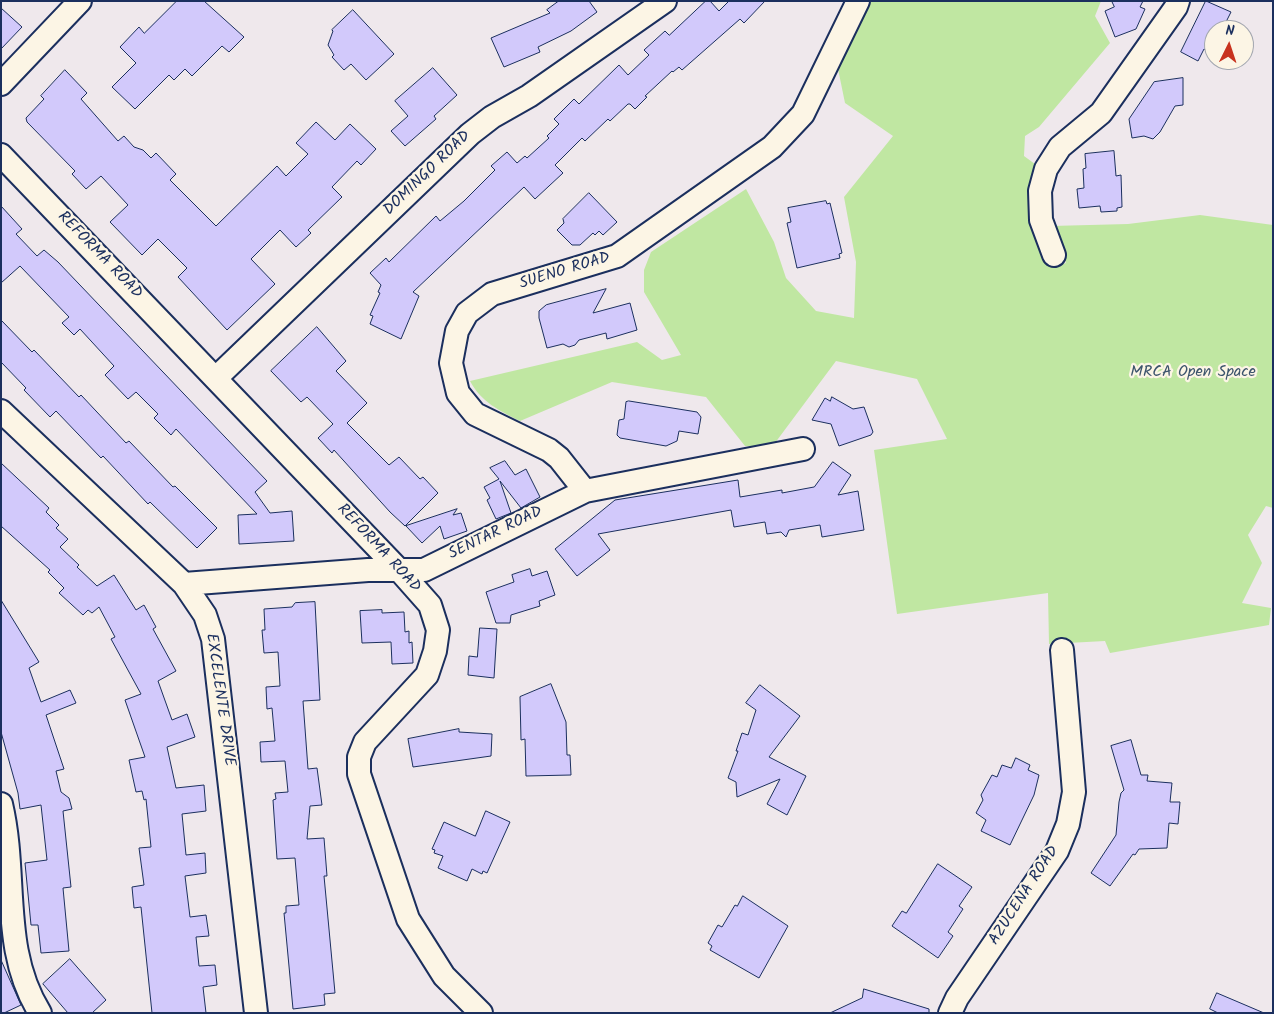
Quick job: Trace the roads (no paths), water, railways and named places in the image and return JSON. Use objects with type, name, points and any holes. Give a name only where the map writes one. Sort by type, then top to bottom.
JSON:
[{"type":"street","points":[[1,84],[80,1]]},
{"type":"street","name":"DOMINGO ROAD","points":[[216,378],[470,134],[492,117],[529,96],[665,1]]},
{"type":"street","name":"SUENO ROAD","points":[[585,490],[559,458],[549,450],[475,414],[458,393],[451,363],[457,331],[467,313],[492,294],[617,256],[772,147],[803,114],[858,1]]},
{"type":"street","points":[[1054,254],[1041,220],[1040,191],[1046,169],[1060,147],[1101,113],[1176,7],[1178,1]]},
{"type":"street","name":"REFORMA ROAD","points":[[1,155],[216,378],[430,605],[438,630],[435,651],[427,674],[365,742],[359,756],[358,774],[408,919],[444,976],[480,1013]]},
{"type":"street","name":"EXCELENTE DRIVE","points":[[1,411],[184,584],[206,615],[213,639],[256,1013]]},
{"type":"street","name":"SENTAR ROAD","points":[[184,584],[368,570],[424,570],[585,490],[803,449]]},
{"type":"street","name":"AZUCENA ROAD","points":[[950,1013],[957,998],[1057,851],[1068,824],[1074,792],[1062,650]]},
{"type":"street","points":[[1,804],[8,845],[6,925],[15,969],[31,1002],[40,1013]]},
{"type":"park label","name":"MRCA Open Space","points":[[1193,373]]}]
